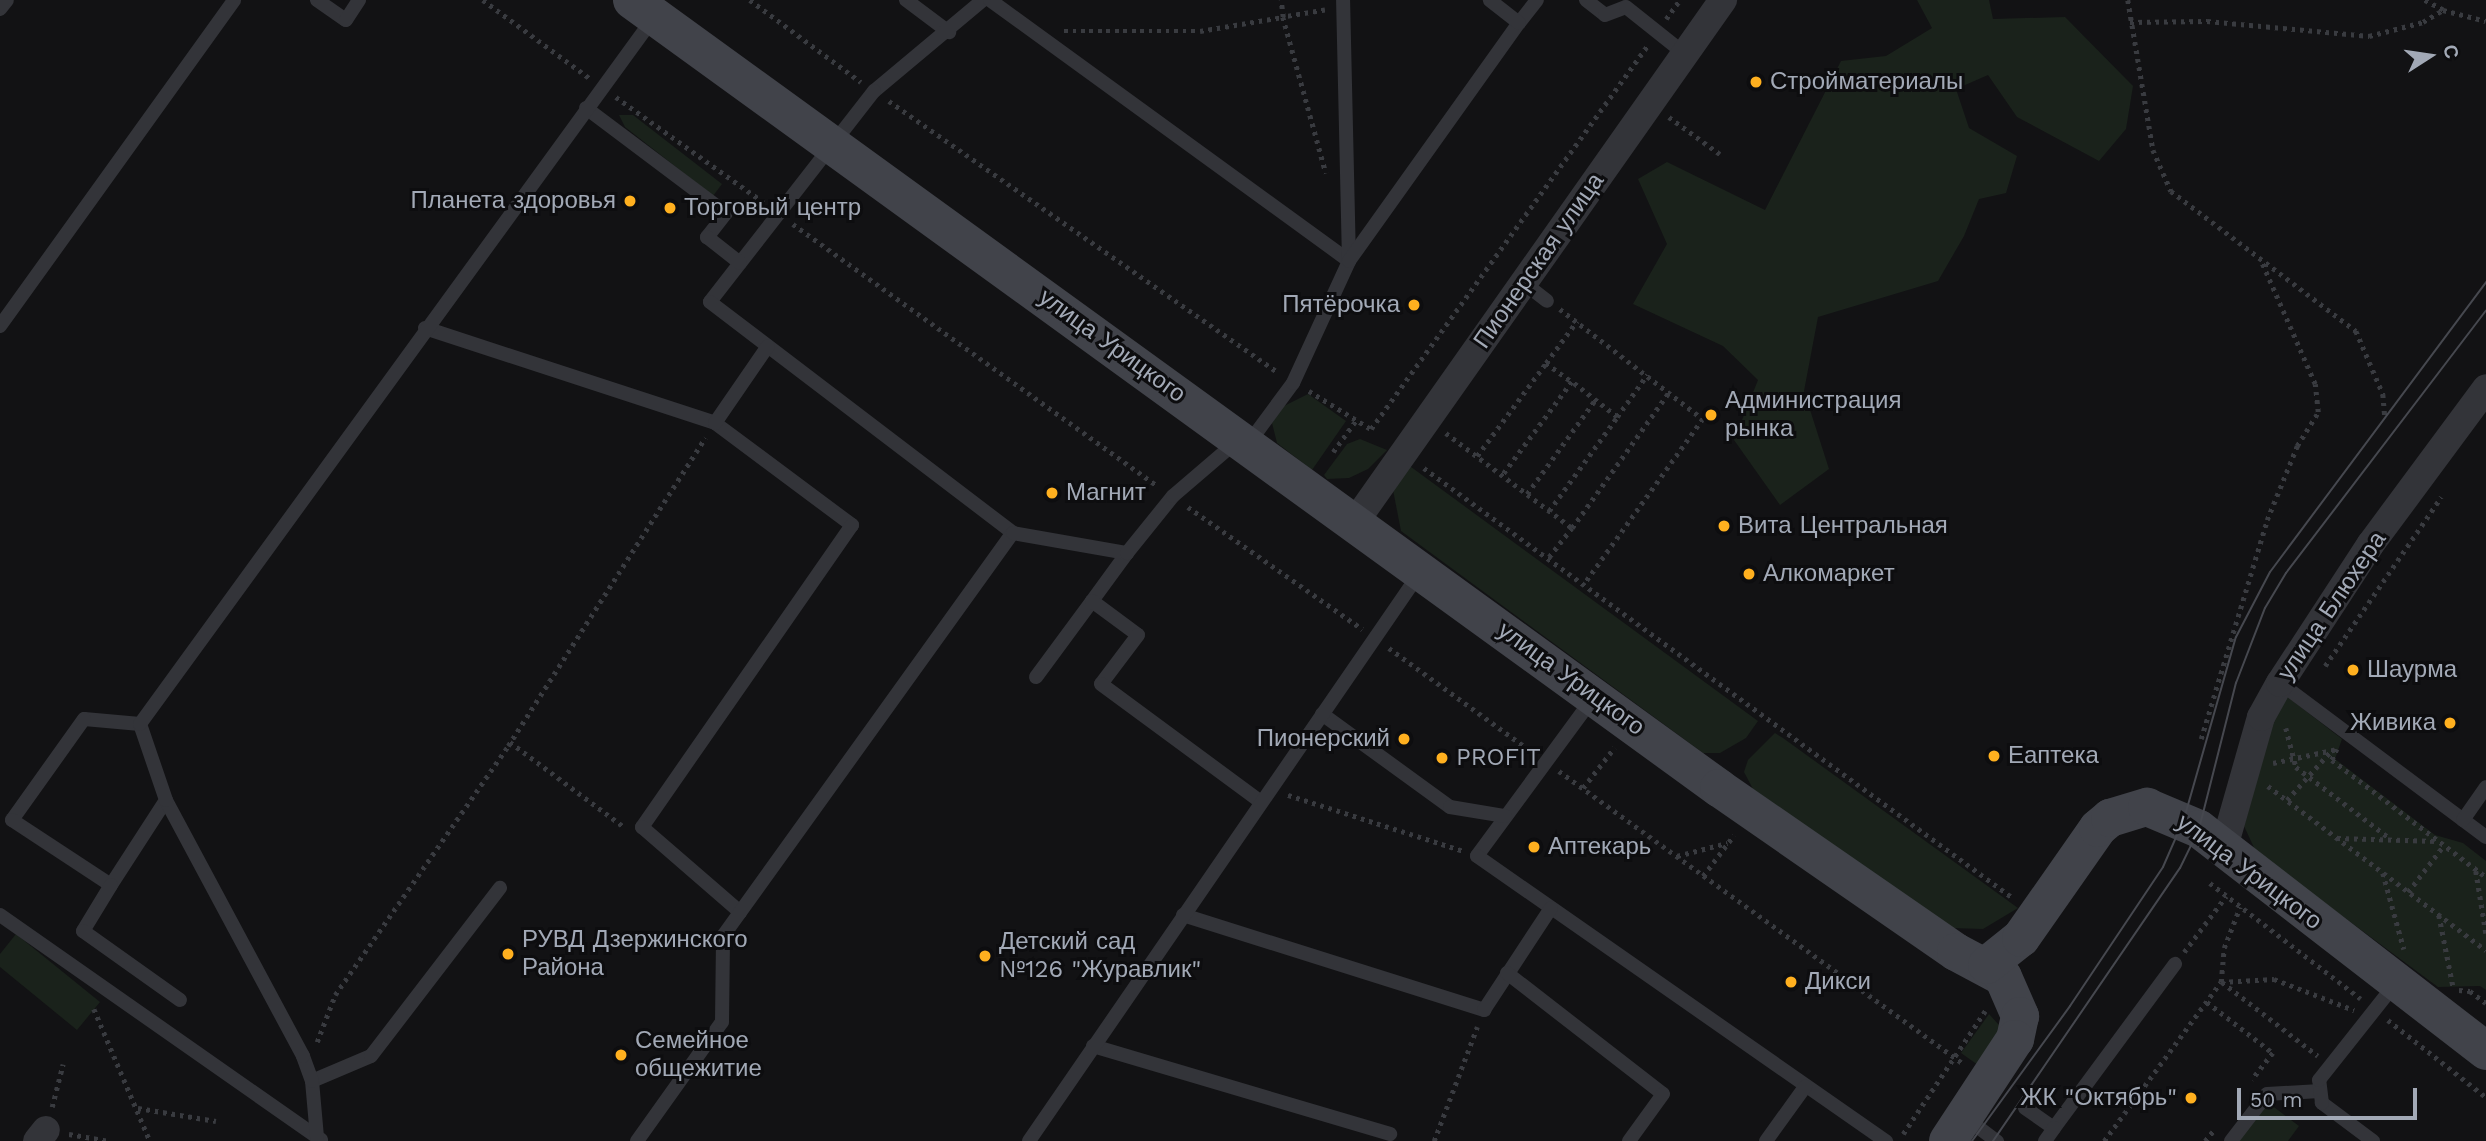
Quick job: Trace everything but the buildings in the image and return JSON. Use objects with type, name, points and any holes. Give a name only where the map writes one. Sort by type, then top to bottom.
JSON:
[{"type":"street","name":"Пионерская улица","points":[[1354,522],[1723,0]]},
{"type":"street","name":"улица Урицкого","points":[[644,8],[1595,696],[1955,952],[1987,965],[2021,938],[2110,818],[2147,807],[2166,811],[2224,847],[2392,984],[2486,1052]]},
{"type":"street","name":"улица Блюхера","points":[[2224,847],[2261,717],[2280,683],[2370,545],[2486,388]]},
{"type":"street","points":[[1956,1129],[2015,1039],[2020,1016],[2003,977],[1987,965]]},
{"type":"lane","points":[[0,9],[7,0]]},
{"type":"lane","points":[[0,326],[234,0]]},
{"type":"lane","points":[[317,0],[346,20],[359,0]]},
{"type":"lane","points":[[906,0],[949,32]]},
{"type":"lane","points":[[983,0],[949,32],[874,91],[831,142],[710,302],[1013,533],[1127,553]]},
{"type":"lane","points":[[990,0],[1349,261]]},
{"type":"lane","points":[[1490,0],[1519,23]]},
{"type":"lane","points":[[1036,677],[1127,553],[1173,496],[1243,441],[1293,383],[1349,261],[1538,0]]},
{"type":"lane","points":[[1586,0],[1605,15],[1626,7],[1685,54]]},
{"type":"lane","points":[[1343,4],[1349,261]]},
{"type":"lane","points":[[140,724],[602,87],[644,8]]},
{"type":"lane","points":[[586,108],[726,213],[707,237],[740,263]]},
{"type":"lane","points":[[1524,283],[1548,301]]},
{"type":"lane","points":[[425,328],[715,423],[852,525],[642,827],[740,912]]},
{"type":"lane","points":[[715,423],[768,346]]},
{"type":"lane","points":[[637,1141],[722,1022],[723,936],[1013,533]]},
{"type":"lane","points":[[1029,1141],[1422,570]]},
{"type":"lane","points":[[1092,601],[1138,635],[1101,684],[1261,802]]},
{"type":"lane","points":[[2280,683],[2486,837]]},
{"type":"lane","points":[[1595,696],[1477,856],[1886,1141]]},
{"type":"lane","points":[[1322,714],[1450,807],[1505,816]]},
{"type":"lane","points":[[111,885],[12,820],[83,719],[140,724]]},
{"type":"lane","points":[[140,724],[166,800],[312,1081],[320,1139]]},
{"type":"lane","points":[[2463,820],[2486,787]]},
{"type":"lane","points":[[166,800],[83,931],[180,1000]]},
{"type":"lane","points":[[312,1081],[371,1056],[500,888]]},
{"type":"lane","points":[[1183,915],[1484,1010],[1551,908]]},
{"type":"lane","points":[[0,915],[320,1139]]},
{"type":"lane","points":[[2045,1141],[2175,964]]},
{"type":"lane","points":[[1507,973],[1663,1094],[1629,1141]]},
{"type":"lane","points":[[2373,1141],[2322,1102],[2319,1080],[2392,984]]},
{"type":"lane","points":[[1093,1046],[1390,1134]]},
{"type":"lane","points":[[1766,1141],[1805,1087]]},
{"type":"lane","points":[[2231,1141],[2267,1094],[2320,1091]]},
{"type":"lane","points":[[2025,1108],[2054,1128]]},
{"type":"lane","points":[[1956,1129],[1997,1141]]},
{"type":"path","points":[[483,0],[1375,638],[1971,1069]]},
{"type":"path","points":[[751,0],[874,91],[1293,383],[1371,429],[1680,0]]},
{"type":"path","points":[[1281,0],[1283,17],[1329,184]]},
{"type":"path","points":[[2128,0],[2153,150],[2171,191],[2356,331],[2382,394],[2385,417]]},
{"type":"path","points":[[2424,0],[2443,10],[2486,21]]},
{"type":"path","points":[[1035,33],[1200,31],[1343,4]]},
{"type":"path","points":[[2130,22],[2207,21],[2369,36],[2423,22],[2443,10]]},
{"type":"path","points":[[1650,104],[1720,154]]},
{"type":"path","points":[[2201,739],[2267,520],[2297,446],[2318,412],[2315,384],[2260,258]]},
{"type":"path","points":[[1548,301],[1703,419],[1585,583]]},
{"type":"path","points":[[1478,456],[1577,321]]},
{"type":"path","points":[[1546,363],[1617,417]]},
{"type":"path","points":[[1549,511],[1647,375]]},
{"type":"path","points":[[1502,475],[1572,382]]},
{"type":"path","points":[[1549,557],[1669,392]]},
{"type":"path","points":[[1527,494],[1595,400]]},
{"type":"path","points":[[1426,419],[1572,528]]},
{"type":"path","points":[[1333,452],[1356,420]]},
{"type":"path","points":[[312,1081],[320,1026],[335,995],[510,742],[715,423]]},
{"type":"path","points":[[1419,464],[2017,901]]},
{"type":"path","points":[[2303,698],[2442,495]]},
{"type":"path","points":[[2283,717],[2296,767],[2391,839]]},
{"type":"path","points":[[510,742],[627,829],[642,827]]},
{"type":"path","points":[[1583,789],[1616,744]]},
{"type":"path","points":[[2260,766],[2334,750],[2287,800]]},
{"type":"path","points":[[2332,760],[2486,877]]},
{"type":"path","points":[[2256,777],[2486,950]]},
{"type":"path","points":[[1270,789],[1477,856]]},
{"type":"path","points":[[1703,876],[1737,831]]},
{"type":"path","points":[[2337,838],[2438,841]]},
{"type":"path","points":[[1677,856],[1728,843]]},
{"type":"path","points":[[2408,892],[2444,845]]},
{"type":"path","points":[[2476,870],[2486,933]]},
{"type":"path","points":[[2221,982],[2274,979],[2330,1003],[2360,1012],[2392,984],[2383,873]]},
{"type":"path","points":[[2104,1141],[2221,982],[2224,948],[2240,907],[2210,883]]},
{"type":"path","points":[[2175,964],[2226,896]]},
{"type":"path","points":[[2438,914],[2454,989]]},
{"type":"path","points":[[2221,982],[2330,1066]]},
{"type":"path","points":[[2207,1002],[2273,1053],[2248,1086]]},
{"type":"path","points":[[1898,1141],[1945,1075],[1953,1055],[1990,1004]]},
{"type":"path","points":[[94,1009],[150,1141]]},
{"type":"path","points":[[1434,1141],[1484,1010]]},
{"type":"path","points":[[63,1064],[41,1135],[107,1141]]},
{"type":"path","points":[[137,1108],[216,1121]]},
{"type":"path","points":[[2206,1141],[2222,1119]]},
{"type":"shaded area","points":[[1917,0],[1989,0],[1993,19],[2065,17],[2133,86],[2126,129],[2099,161],[2017,117],[1988,75],[1956,89],[1969,128],[2017,156],[2006,193],[1979,199],[1964,236],[1938,281],[1818,317],[1804,391],[1829,469],[1780,505],[1734,440],[1758,380],[1723,346],[1633,304],[1667,244],[1638,179],[1667,162],[1765,210],[1841,61],[1886,56],[1932,28]]},
{"type":"shaded area","points":[[619,115],[633,115],[722,184],[713,196],[625,127]]},
{"type":"shaded area","points":[[1308,394],[1346,421],[1312,470],[1277,443],[1272,423],[1282,407]]},
{"type":"shaded area","points":[[1360,439],[1387,450],[1368,469],[1349,478],[1327,479],[1324,475],[1347,444]]},
{"type":"shaded area","points":[[1407,464],[1758,721],[1746,738],[1720,753],[1703,753],[1401,531],[1393,490]]},
{"type":"shaded area","points":[[2285,695],[2342,739],[2335,759],[2435,835],[2463,843],[2486,861],[2486,990],[2480,986],[2438,987],[2256,852],[2244,826],[2272,720]]},
{"type":"shaded area","points":[[1775,733],[2018,908],[1983,929],[1951,928],[1753,789],[1744,772],[1748,760]]},
{"type":"shaded area","points":[[16,934],[100,1002],[77,1030],[0,967],[0,954]]},
{"type":"shaded area","points":[[1989,1014],[1999,1025],[2000,1039],[1985,1070],[1961,1053]]},
{"type":"shaded area","points":[[2266,1101],[2299,1126],[2288,1141],[2236,1141]]},
{"type":"tram line","points":[[1972,1141],[2070,1006],[2163,867],[2184,819],[2236,637],[2270,572],[2486,282]]},
{"type":"tram line","points":[[1993,1141],[2180,868],[2199,829],[2236,683],[2265,608],[2286,573],[2486,310]]},
{"type":"place","name":"Стройматериалы","points":[[1756,82]]},
{"type":"place","name":"Планета здоровья","points":[[630,201]]},
{"type":"place","name":"Торговый центр","points":[[670,208]]},
{"type":"place","name":"Пятёрочка","points":[[1414,305]]},
{"type":"place","name":"Администрация рынка","points":[[1711,415]]},
{"type":"place","name":"Магнит","points":[[1052,493]]},
{"type":"place","name":"Вита Центральная","points":[[1724,526]]},
{"type":"place","name":"Алкомаркет","points":[[1749,574]]},
{"type":"place","name":"Шаурма","points":[[2353,670]]},
{"type":"place","name":"Живика","points":[[2450,723]]},
{"type":"place","name":"Пионерский","points":[[1404,739]]},
{"type":"place","name":"Еаптека","points":[[1994,756]]},
{"type":"place","name":"PROFIT","points":[[1442,758]]},
{"type":"place","name":"Аптекарь","points":[[1534,847]]},
{"type":"place","name":"РУВД Дзержинского Района","points":[[508,954]]},
{"type":"place","name":"Детский сад №126 \"Журавлик\"","points":[[985,956]]},
{"type":"place","name":"Дикси","points":[[1791,982]]},
{"type":"place","name":"Семейное общежитие","points":[[621,1055]]},
{"type":"place","name":"ЖК \"Октябрь\"","points":[[2191,1098]]}]
